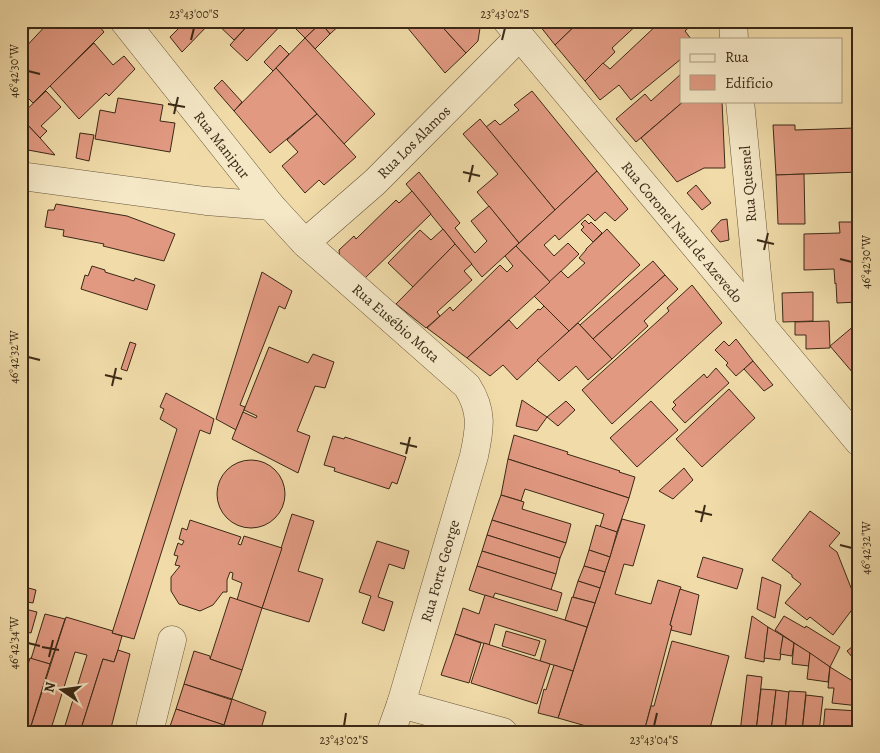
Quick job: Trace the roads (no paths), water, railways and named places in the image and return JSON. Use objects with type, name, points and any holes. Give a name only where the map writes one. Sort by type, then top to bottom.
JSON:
[{"type":"street","name":"Rua Manipur","points":[[124,21],[270,206],[305,243]]},
{"type":"street","points":[[732,21],[734,38]]},
{"type":"street","name":"Rua Los Alamos","points":[[305,243],[375,182],[513,29]]},
{"type":"street","name":"Rua Coronel Naul de Azevedo","points":[[513,29],[859,442]]},
{"type":"street","name":"Rua Quesnel","points":[[740,102],[762,326]]},
{"type":"street","points":[[21,176],[206,201],[270,206]]},
{"type":"street","name":"Rua Eusébio Mota","points":[[305,243],[467,386],[474,397],[478,409]]},
{"type":"street","name":"Rua Forte George","points":[[391,732],[401,704],[474,456],[479,434],[478,409]]},
{"type":"street","points":[[149,732],[172,640]]},
{"type":"street","points":[[401,704],[503,732]]}]
